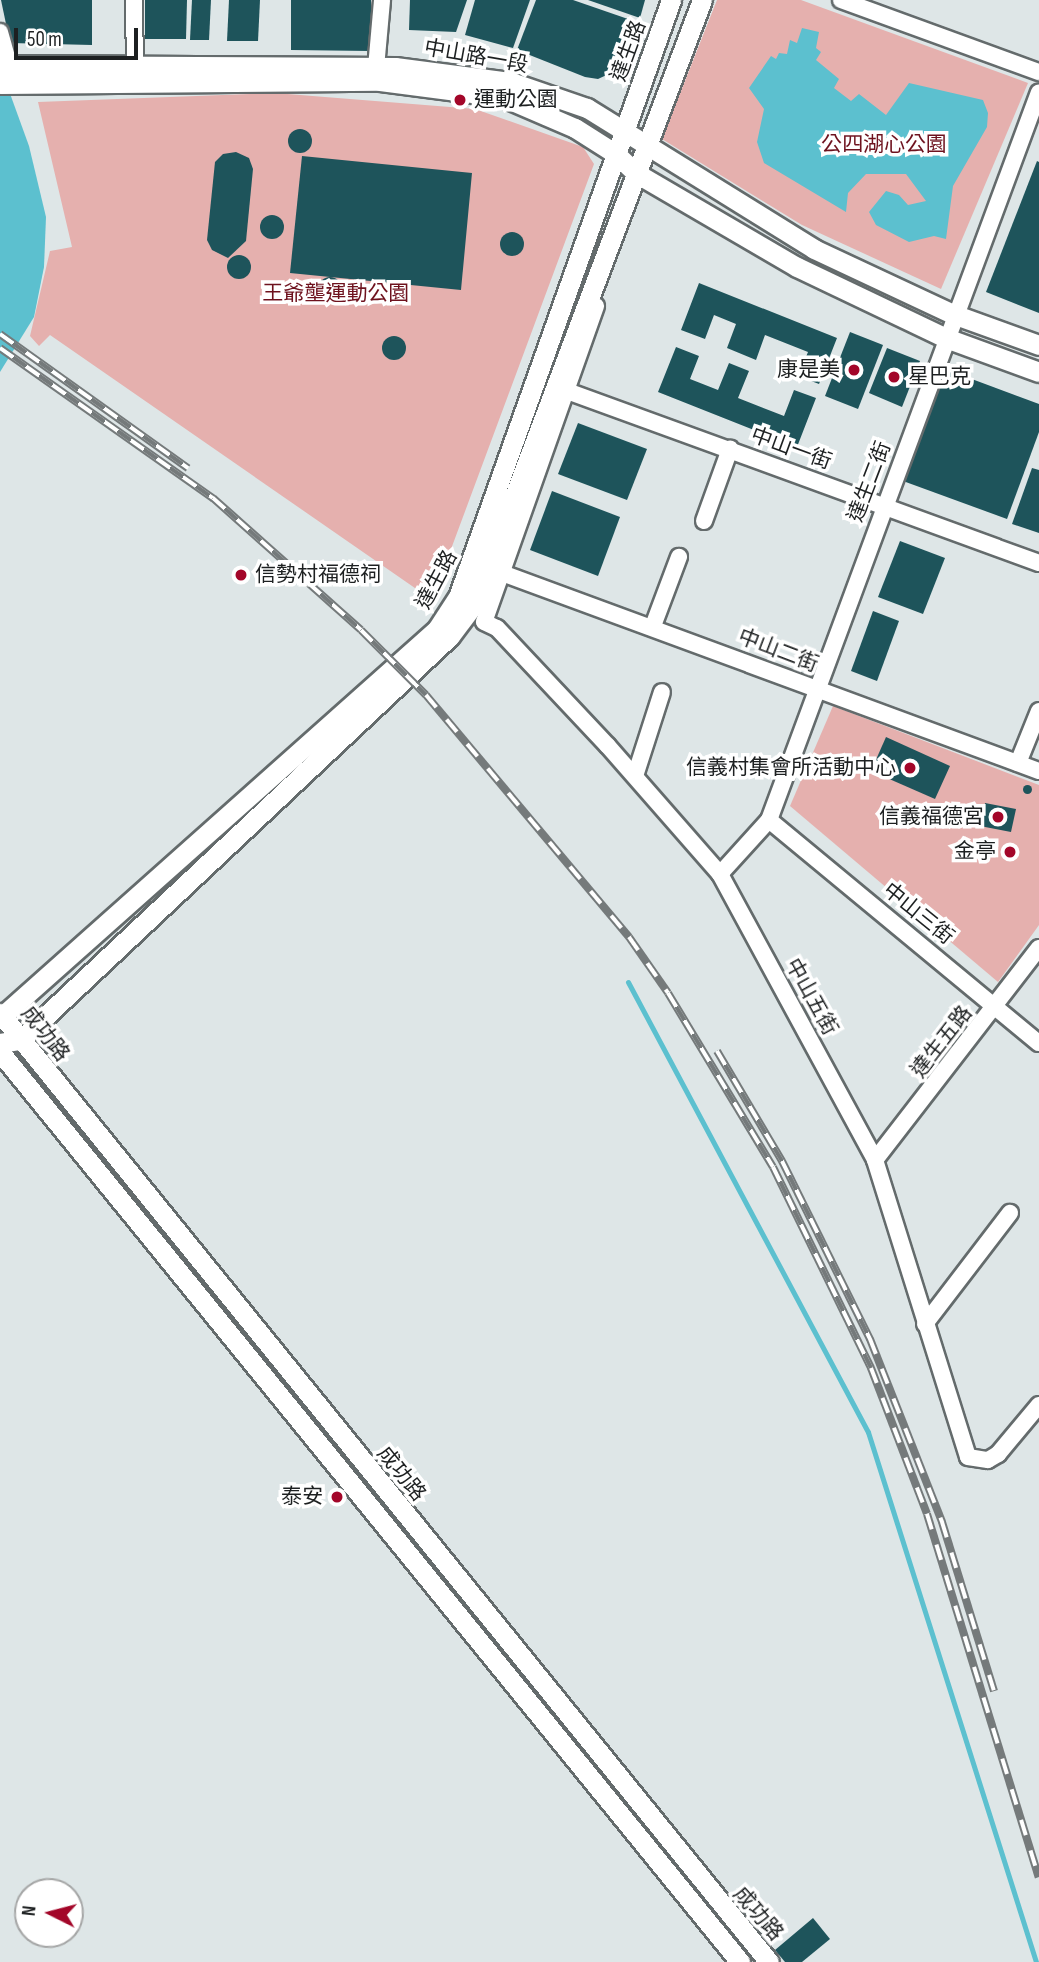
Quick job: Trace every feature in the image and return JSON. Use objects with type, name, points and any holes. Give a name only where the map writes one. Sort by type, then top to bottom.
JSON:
[{"type":"street","points":[[134,0],[135,75]]},
{"type":"street","points":[[375,75],[382,0]]},
{"type":"street","name":"達生路","points":[[0,1015],[437,629],[470,572],[671,0]]},
{"type":"street","name":"達生路","points":[[20,1040],[450,636],[487,576],[644,147],[702,0]]},
{"type":"street","points":[[841,0],[893,8],[1039,72]]},
{"type":"street","points":[[0,33],[6,75]]},
{"type":"street","name":"中山路一段","points":[[6,75],[375,75],[511,82],[587,108],[644,147],[814,249],[953,314],[1039,345]]},
{"type":"street","name":"中山路一段","points":[[375,75],[503,97],[575,128],[616,154],[636,173],[797,267],[946,338],[1039,372]]},
{"type":"street","name":"達生二街","points":[[720,874],[768,820],[953,314],[1039,92]]},
{"type":"street","name":"達生路","points":[[484,622],[596,305],[592,287]]},
{"type":"street","name":"中山一街","points":[[567,391],[884,504],[1039,563]]},
{"type":"street","points":[[704,521],[730,449]]},
{"type":"street","points":[[653,626],[679,557]]},
{"type":"street","name":"中山二街","points":[[502,573],[653,626],[1039,771]]},
{"type":"street","name":"中山五街","points":[[484,622],[497,628],[635,776],[720,874],[875,1160],[962,1447],[968,1457],[980,1460],[998,1454],[1039,1405]]},
{"type":"street","points":[[635,776],[663,692]]},
{"type":"street","points":[[1018,763],[1039,711]]},
{"type":"street","name":"中山三街","points":[[768,820],[998,1006],[1039,1043]]},
{"type":"street","name":"達生五路","points":[[875,1160],[998,1006],[1039,947]]},
{"type":"street","name":"成功路","points":[[0,1015],[199,1264],[769,1962]]},
{"type":"street","points":[[0,1043],[20,1040]]},
{"type":"street","name":"成功路","points":[[0,1052],[740,1962]]},
{"type":"street","points":[[925,1324],[1010,1213]]},
{"type":"street","points":[[184,1276],[199,1264]]},
{"type":"green space","name":"公四湖心公園","points":[[717,0],[801,0],[1028,83],[941,289],[802,225],[662,139]]},
{"type":"green space","name":"王爺壟運動公園","points":[[275,93],[475,109],[583,147],[594,164],[444,568],[425,595],[50,335],[39,346],[30,336],[50,251],[72,247],[38,102]]},
{"type":"green space","points":[[833,706],[1039,785],[1039,925],[998,982],[790,806]]},
{"type":"water","points":[[802,28],[819,32],[816,48],[821,52],[816,60],[839,79],[834,88],[851,101],[859,94],[886,115],[909,83],[983,100],[988,113],[987,127],[953,186],[946,239],[934,236],[909,242],[876,225],[869,212],[886,191],[899,195],[908,205],[926,201],[906,174],[866,174],[848,193],[846,212],[764,163],[757,142],[764,109],[749,88],[771,56],[776,59],[779,53],[787,54],[790,40],[797,43]]},
{"type":"water","points":[[0,66],[29,146],[46,217],[44,267],[34,317],[0,372]]},
{"type":"building","points":[[1,0],[92,0],[92,45],[10,43]]},
{"type":"building","points":[[145,0],[187,0],[186,39],[145,39]]},
{"type":"building","points":[[192,0],[211,0],[209,40],[190,40]]},
{"type":"building","points":[[229,0],[260,0],[258,41],[227,41]]},
{"type":"building","points":[[291,0],[371,0],[371,51],[291,50]]},
{"type":"building","points":[[410,0],[467,0],[456,32],[409,30]]},
{"type":"building","points":[[475,0],[530,0],[513,48],[465,35]]},
{"type":"building","points":[[536,0],[573,0],[628,19],[613,72],[598,79],[585,77],[517,50]]},
{"type":"building","points":[[588,0],[645,0],[640,18]]},
{"type":"building","points":[[300,129],[308,133],[312,141],[308,149],[300,153],[292,149],[288,141],[292,133]]},
{"type":"building","points":[[236,152],[249,158],[253,169],[246,241],[228,258],[212,250],[207,240],[215,162],[223,154]]},
{"type":"building","points":[[302,156],[472,173],[461,290],[290,273]]},
{"type":"building","points":[[1037,161],[1039,162],[1039,313],[986,292]]},
{"type":"building","points":[[272,215],[280,219],[284,227],[280,235],[272,239],[264,235],[260,227],[264,219]]},
{"type":"building","points":[[512,232],[520,236],[524,244],[520,252],[512,256],[504,252],[500,244],[504,236]]},
{"type":"building","points":[[239,255],[247,259],[251,267],[247,275],[239,279],[231,275],[227,267],[231,259]]},
{"type":"building","points":[[330,277],[338,281],[342,289],[338,297],[330,301],[322,297],[318,289],[322,281]]},
{"type":"building","points":[[699,283],[837,338],[819,384],[798,376],[808,352],[765,335],[756,360],[727,348],[736,324],[714,315],[705,339],[681,330]]},
{"type":"building","name":"康是美","points":[[850,332],[883,345],[858,409],[825,396]]},
{"type":"building","points":[[394,336],[402,340],[406,348],[402,356],[394,360],[386,356],[382,348],[386,340]]},
{"type":"building","points":[[676,347],[699,356],[690,379],[718,390],[729,363],[749,371],[738,398],[784,416],[794,390],[816,398],[797,447],[658,392]]},
{"type":"building","name":"星巴克","points":[[887,348],[920,361],[902,407],[869,393]]},
{"type":"building","points":[[945,369],[1039,404],[1039,432],[1007,519],[903,481]]},
{"type":"building","points":[[578,423],[647,449],[627,500],[558,474]]},
{"type":"building","points":[[1032,468],[1039,470],[1039,533],[1012,524]]},
{"type":"building","points":[[552,491],[620,517],[598,576],[530,550]]},
{"type":"building","points":[[900,541],[945,558],[923,614],[878,597]]},
{"type":"building","name":"信勢村福德祠","points":[[242,566],[249,573],[241,583],[233,577]]},
{"type":"building","points":[[873,611],[899,621],[877,681],[851,671]]},
{"type":"building","name":"信義村集會所活動中心","points":[[886,737],[950,766],[935,799],[871,771]]},
{"type":"building","points":[[1027,784],[1032,789],[1027,794],[1022,789]]},
{"type":"building","name":"信義福德宮","points":[[985,803],[1016,809],[1011,832],[980,826]]},
{"type":"building","name":"金亭","points":[[1010,848],[1014,852],[1010,856],[1006,852]]},
{"type":"building","points":[[813,1918],[830,1939],[802,1962],[785,1962],[775,1950]]},
{"type":"waterway","points":[[628,982],[868,1432],[1036,1962]]},
{"type":"railway","points":[[0,334],[188,468]]},
{"type":"railway","points":[[0,348],[213,498],[361,630],[426,695],[629,937],[668,993],[773,1167],[871,1368],[927,1514],[1039,1877]]},
{"type":"railway","points":[[717,1051],[782,1161],[870,1339],[942,1522],[994,1691]]},
{"type":"place","name":"運動公園","points":[[460,100]]},
{"type":"place","name":"康是美","points":[[854,370]]},
{"type":"place","name":"星巴克","points":[[894,377]]},
{"type":"place","name":"信勢村福德祠","points":[[241,575]]},
{"type":"place","name":"信義村集會所活動中心","points":[[910,768]]},
{"type":"place","name":"信義福德宮","points":[[998,817]]},
{"type":"place","name":"金亭","points":[[1010,852]]},
{"type":"place","name":"泰安","points":[[337,1497]]}]
